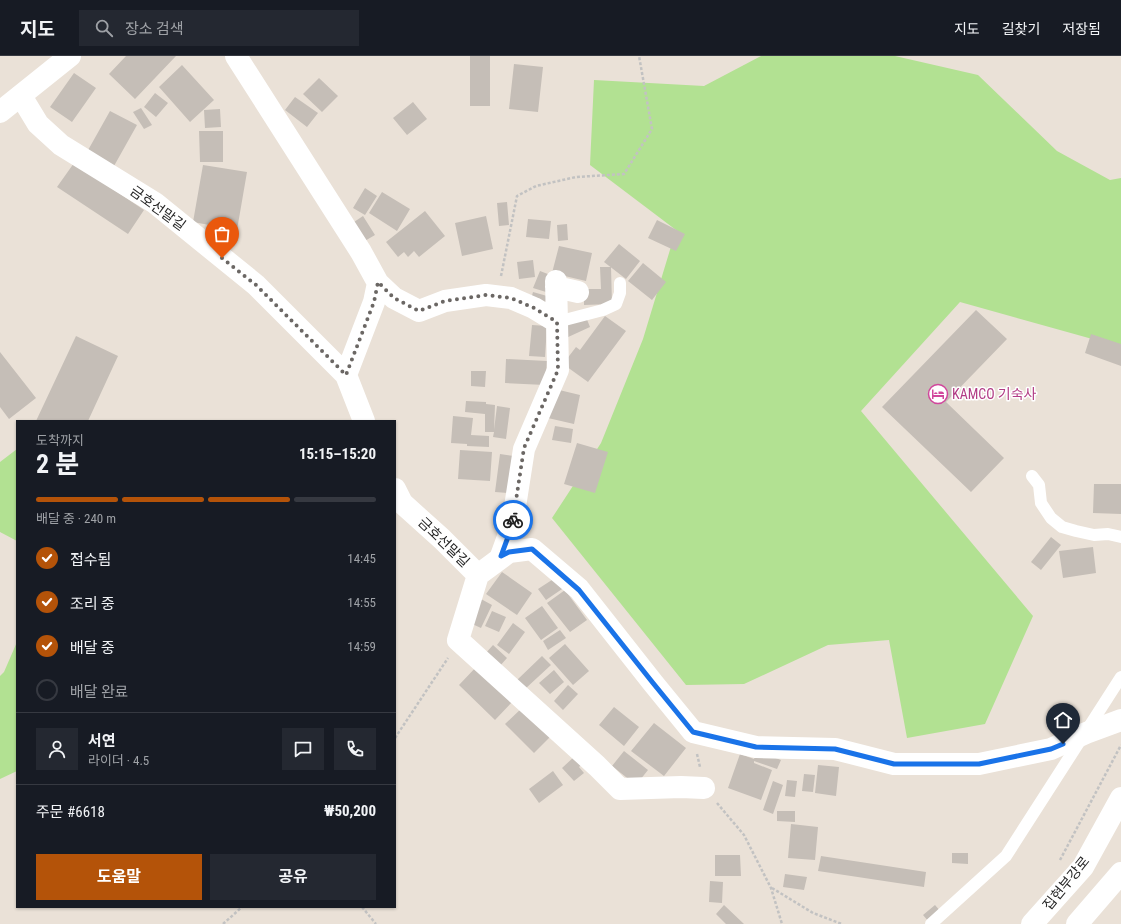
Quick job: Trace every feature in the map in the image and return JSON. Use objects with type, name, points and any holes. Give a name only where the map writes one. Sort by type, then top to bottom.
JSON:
[{"type":"street","points":[[0,112],[70,56]]},
{"type":"street","points":[[236,56],[361,252],[378,282],[394,298],[419,311],[445,301],[486,295],[511,298],[534,308],[557,322]]},
{"type":"street","name":"금호선말길","points":[[21,96],[38,124],[61,145],[155,203],[256,285],[346,375],[364,420]]},
{"type":"street","points":[[346,375],[374,302],[378,282]]},
{"type":"street","points":[[501,556],[512,526],[524,448],[558,370],[556,284],[578,292]]},
{"type":"street","name":"금호선말길","points":[[396,491],[402,503],[442,539],[478,575],[501,556],[509,552],[532,549],[579,590],[693,732]]},
{"type":"street","points":[[478,575],[458,640],[597,766],[620,789],[681,787],[704,788]]},
{"type":"street","points":[[693,732],[756,747],[835,749],[894,764],[979,764],[1051,749],[1086,733],[1121,720]]},
{"type":"street","name":"집현부강로","points":[[1032,924],[1083,867],[1121,798]]},
{"type":"street","points":[[1077,924],[1121,873]]},
{"type":"lane","points":[[557,322],[603,310],[616,304],[620,293],[620,283]]},
{"type":"lane","points":[[1032,476],[1039,485],[1041,503],[1051,518],[1062,527],[1094,535],[1108,534],[1121,537]]},
{"type":"lane","points":[[931,924],[1006,856],[1121,677]]},
{"type":"path","points":[[497,296],[517,196],[536,186],[576,177],[624,174],[652,129],[639,56]]},
{"type":"path","points":[[396,736],[458,640]]},
{"type":"path","points":[[693,732],[704,788],[744,835],[771,888],[782,924]]},
{"type":"path","points":[[1056,867],[1121,745]]},
{"type":"path","points":[[771,888],[813,913],[842,924]]},
{"type":"path","points":[[224,924],[241,908]]},
{"type":"path","points":[[363,908],[376,924]]},
{"type":"green space","points":[[761,56],[895,56],[978,75],[1057,151],[1110,180],[1121,178],[1121,347],[960,302],[861,411],[1033,616],[985,724],[907,738],[889,640],[828,645],[744,684],[686,685],[552,518],[601,443],[643,339],[676,230],[590,165],[594,80],[704,86]]},
{"type":"green space","points":[[16,450],[16,540],[0,532],[0,462]]},
{"type":"green space","points":[[16,644],[16,771],[0,779],[0,676],[4,672]]},
{"type":"building","points":[[126,56],[176,56],[135,99],[109,74]]},
{"type":"building","points":[[470,56],[490,56],[490,106],[470,106]]},
{"type":"building","points":[[514,64],[543,67],[538,112],[509,109]]},
{"type":"building","points":[[182,65],[214,100],[190,122],[159,87]]},
{"type":"building","points":[[74,73],[96,88],[72,122],[50,107]]},
{"type":"building","points":[[319,78],[338,96],[322,112],[303,94]]},
{"type":"building","points":[[155,93],[168,103],[156,117],[144,107]]},
{"type":"building","points":[[295,97],[318,113],[307,127],[285,110]]},
{"type":"building","points":[[413,102],[427,119],[407,135],[393,118]]},
{"type":"building","points":[[141,108],[152,125],[144,129],[133,112]]},
{"type":"building","points":[[220,109],[221,127],[205,128],[204,110]]},
{"type":"building","points":[[110,111],[137,125],[114,166],[87,152]]},
{"type":"building","points":[[199,131],[223,131],[223,162],[200,162]]},
{"type":"building","points":[[74,163],[144,210],[128,234],[57,187]]},
{"type":"building","points":[[203,165],[247,172],[237,230],[193,222]]},
{"type":"building","points":[[365,188],[377,196],[365,215],[353,208]]},
{"type":"building","points":[[382,192],[410,209],[397,231],[369,213]]},
{"type":"building","points":[[507,202],[509,225],[499,226],[497,203]]},
{"type":"building","points":[[425,211],[445,236],[419,257],[414,251],[408,257],[404,252],[398,257],[386,242]]},
{"type":"building","points":[[363,216],[375,235],[363,242],[351,224]]},
{"type":"building","points":[[486,216],[493,249],[462,256],[455,223]]},
{"type":"building","points":[[528,219],[551,221],[549,239],[526,237]]},
{"type":"building","points":[[657,220],[685,234],[676,251],[648,238]]},
{"type":"building","points":[[567,224],[568,240],[558,241],[557,225]]},
{"type":"building","points":[[619,244],[640,261],[626,279],[604,262]]},
{"type":"building","points":[[559,246],[592,253],[586,281],[552,273]]},
{"type":"building","points":[[533,260],[535,277],[519,279],[517,262]]},
{"type":"building","points":[[643,263],[666,282],[652,300],[628,281]]},
{"type":"building","points":[[600,267],[611,267],[612,304],[584,305],[584,289],[601,289]]},
{"type":"building","points":[[540,271],[553,276],[546,292],[533,288]]},
{"type":"building","points":[[533,292],[547,296],[544,307],[530,303]]},
{"type":"building","points":[[976,310],[1007,339],[946,402],[1004,458],[971,492],[882,407]]},
{"type":"building","points":[[605,316],[626,331],[588,382],[563,364],[576,347],[580,350]]},
{"type":"building","points":[[586,317],[590,327],[566,338],[561,327]]},
{"type":"building","points":[[532,325],[547,326],[545,357],[529,356]]},
{"type":"building","points":[[1091,334],[1121,344],[1121,366],[1085,353]]},
{"type":"building","points":[[76,336],[118,356],[88,420],[36,420]]},
{"type":"building","points":[[0,352],[36,398],[9,419],[0,407]]},
{"type":"building","points":[[506,359],[547,361],[545,385],[505,383]]},
{"type":"building","points":[[471,371],[486,371],[485,387],[471,386]]},
{"type":"building","points":[[555,389],[580,395],[574,424],[548,418]]},
{"type":"building","points":[[466,401],[486,402],[486,404],[495,405],[494,430],[497,406],[510,408],[506,439],[493,437],[494,432],[485,432],[485,414],[465,412]]},
{"type":"building","points":[[453,416],[473,418],[471,435],[489,436],[489,447],[467,446],[467,444],[451,443]]},
{"type":"building","points":[[555,426],[573,429],[571,443],[552,440]]},
{"type":"building","points":[[577,443],[608,452],[595,493],[564,484]]},
{"type":"building","points":[[460,450],[492,452],[490,481],[458,479]]},
{"type":"building","points":[[500,454],[514,456],[508,493],[495,492]]},
{"type":"building","points":[[1094,484],[1121,484],[1121,514],[1093,513]]},
{"type":"building","points":[[1051,537],[1061,545],[1041,570],[1031,562]]},
{"type":"building","points":[[1093,547],[1096,573],[1063,578],[1059,551]]},
{"type":"building","points":[[502,572],[532,593],[517,615],[486,594]]},
{"type":"building","points":[[558,576],[565,587],[546,600],[538,589]]},
{"type":"building","points":[[565,590],[587,620],[570,632],[547,603]]},
{"type":"building","points":[[481,599],[492,605],[481,628],[470,623]]},
{"type":"building","points":[[542,606],[558,628],[541,640],[525,618]]},
{"type":"building","points":[[492,611],[506,617],[499,632],[485,626]]},
{"type":"building","points":[[513,623],[525,632],[509,654],[497,645]]},
{"type":"building","points":[[560,630],[566,638],[548,650],[543,641]]},
{"type":"building","points":[[565,644],[589,671],[573,685],[549,658]]},
{"type":"building","points":[[493,645],[507,658],[499,667],[485,654]]},
{"type":"building","points":[[542,656],[551,665],[525,689],[517,680]]},
{"type":"building","points":[[478,665],[514,700],[495,720],[459,685]]},
{"type":"building","points":[[554,670],[564,682],[550,694],[539,683]]},
{"type":"building","points":[[568,685],[578,694],[563,710],[554,701]]},
{"type":"building","points":[[524,706],[552,735],[534,753],[505,724]]},
{"type":"building","points":[[614,707],[639,727],[624,746],[599,725]]},
{"type":"building","points":[[654,723],[686,748],[664,776],[631,751]]},
{"type":"building","points":[[624,751],[648,770],[636,785],[612,766]]},
{"type":"building","points":[[757,751],[781,760],[777,769],[754,761],[754,763],[772,770],[761,800],[728,788],[740,754],[754,759]]},
{"type":"building","points":[[575,756],[582,764],[579,767],[584,773],[574,781],[562,768]]},
{"type":"building","points":[[818,765],[839,767],[836,796],[815,793]]},
{"type":"building","points":[[553,771],[563,785],[539,803],[529,789]]},
{"type":"building","points":[[804,774],[815,775],[813,792],[802,791]]},
{"type":"building","points":[[787,780],[797,781],[795,797],[785,796]]},
{"type":"building","points":[[773,781],[783,785],[773,814],[763,810]]},
{"type":"building","points":[[777,811],[795,811],[795,822],[777,821]]},
{"type":"building","points":[[791,824],[818,827],[815,860],[788,858]]},
{"type":"building","points":[[952,853],[968,853],[968,864],[952,863]]},
{"type":"building","points":[[715,855],[740,855],[741,876],[715,876]]},
{"type":"building","points":[[821,856],[926,872],[924,887],[818,871]]},
{"type":"building","points":[[785,874],[807,877],[804,890],[783,887]]},
{"type":"building","points":[[710,881],[723,882],[722,903],[709,902]]},
{"type":"building","points":[[724,905],[744,924],[726,924],[716,914]]},
{"type":"building","points":[[935,905],[941,912],[929,922],[923,915]]},
{"type":"way so far","points":[[222,258],[256,285],[346,375],[374,302],[378,282],[394,298],[419,311],[445,301],[486,295],[511,298],[534,308],[557,322],[558,370],[524,448],[513,520]]},
{"type":"place","name":"KAMCO 기숙사","points":[[938,394]]},
{"type":"route","points":[[513,520],[501,556],[509,552],[532,549],[579,590],[693,732],[756,747],[835,749],[894,764],[979,764],[1051,749],[1063,744]]}]
